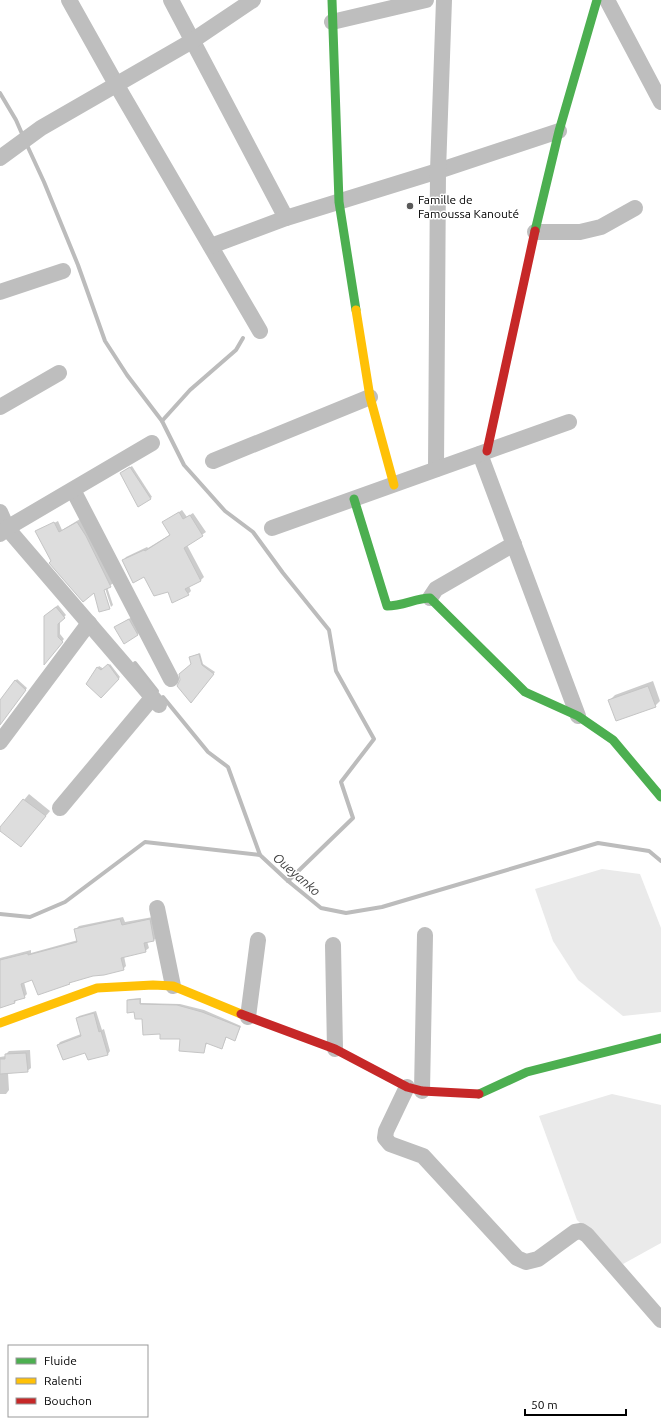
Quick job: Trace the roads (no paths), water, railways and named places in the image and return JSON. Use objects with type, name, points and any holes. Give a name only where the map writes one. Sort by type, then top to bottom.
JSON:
[{"type":"street","points":[[69,0],[116,84],[260,331]]},
{"type":"street","points":[[171,0],[286,218]]},
{"type":"street","points":[[0,158],[41,128],[192,40],[254,0]]},
{"type":"street","points":[[332,0],[339,202],[370,398],[394,485]]},
{"type":"street","points":[[332,22],[426,0]]},
{"type":"street","points":[[436,470],[438,171],[444,0]]},
{"type":"street","points":[[578,716],[514,544],[483,453],[559,131],[597,0]]},
{"type":"street","points":[[607,0],[661,102]]},
{"type":"street","points":[[211,246],[286,218],[438,171],[559,131]]},
{"type":"street","points":[[535,232],[580,232],[601,227],[635,208]]},
{"type":"street","points":[[0,292],[63,271]]},
{"type":"street","points":[[0,407],[59,374]]},
{"type":"street","points":[[213,461],[370,398]]},
{"type":"street","points":[[272,528],[569,422]]},
{"type":"street","points":[[3,531],[152,443]]},
{"type":"street","points":[[73,490],[171,679]]},
{"type":"street","points":[[354,499],[387,606],[398,606],[425,598],[430,598],[525,692],[578,716],[613,740],[661,797]]},
{"type":"street","points":[[0,512],[3,531],[90,623],[156,701],[60,808]]},
{"type":"street","points":[[430,598],[436,589],[514,544]]},
{"type":"street","points":[[0,742],[90,623]]},
{"type":"street","points":[[157,908],[173,986]]},
{"type":"street","points":[[425,935],[415,1089],[386,1131],[385,1138],[390,1144],[423,1156],[517,1258],[526,1262],[538,1259],[575,1232],[581,1231],[587,1235],[661,1320]]},
{"type":"street","points":[[248,1018],[258,940]]},
{"type":"street","points":[[333,945],[335,1049]]},
{"type":"street","points":[[0,1023],[97,988],[153,985],[173,986],[248,1018],[335,1049],[415,1089],[479,1094],[527,1072],[661,1038]]},
{"type":"waterway","points":[[0,93],[16,120],[23,136]]},
{"type":"waterway","points":[[26,143],[44,182],[78,265],[105,341],[127,375],[162,421],[184,465],[225,511],[253,532],[283,573],[329,630],[336,671],[374,739],[341,782],[353,818],[288,881]]},
{"type":"waterway","points":[[162,421],[190,390],[236,350],[243,338]]},
{"type":"waterway","points":[[135,663],[157,691]]},
{"type":"waterway","points":[[163,697],[208,752],[228,767],[260,855]]},
{"type":"waterway","name":"Oueyanko","points":[[0,914],[30,917],[65,902],[145,842],[260,855],[288,881],[321,908],[346,913],[382,907],[598,843],[649,851],[661,861]]},
{"type":"place","name":"Famille de Famoussa Kanouté","points":[[410,206]]}]
